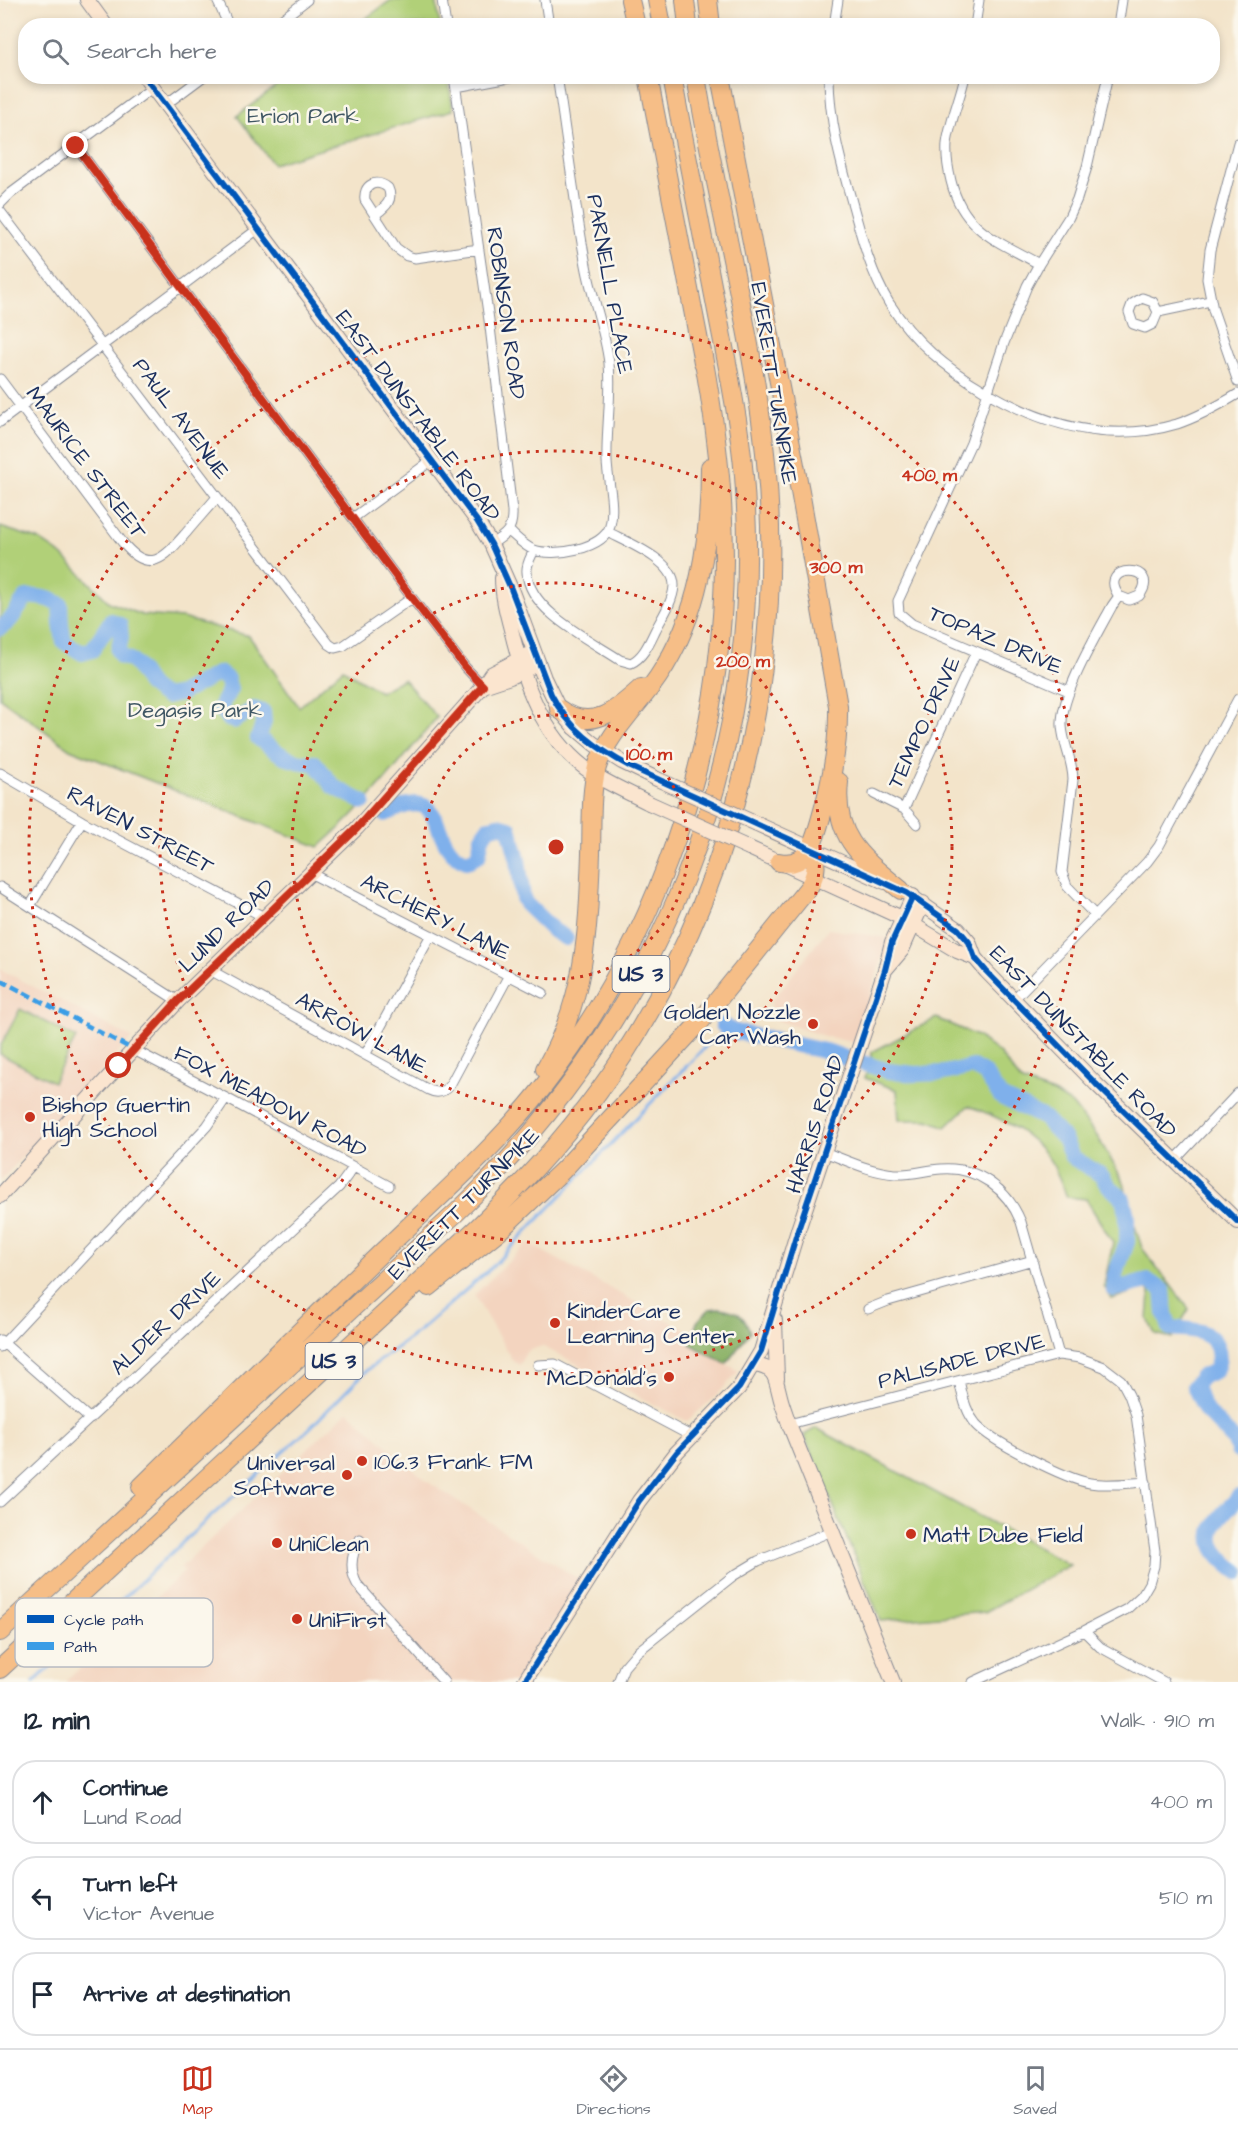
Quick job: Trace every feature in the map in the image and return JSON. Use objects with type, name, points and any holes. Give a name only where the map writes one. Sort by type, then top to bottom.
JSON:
[{"type":"highway","points":[[632,0],[635,18]]},
{"type":"highway","points":[[657,0],[660,18]]},
{"type":"highway","points":[[685,0],[687,18]]},
{"type":"highway","points":[[708,0],[710,18]]},
{"type":"highway","points":[[27,1598],[473,1163],[518,1116],[544,1086],[575,1043],[608,990],[650,907],[667,862],[703,742],[722,619],[724,571],[723,510],[719,463],[702,351],[650,84]]},
{"type":"highway","name":"EVERETT TURNPIKE","points":[[37,1598],[447,1221],[512,1156],[563,1095],[609,1030],[645,968],[672,910],[701,835],[728,734],[743,638],[747,542],[743,470],[736,414],[674,84]]},
{"type":"highway","name":"EVERETT TURNPIKE","points":[[77,1598],[501,1205],[545,1158],[600,1089],[647,1016],[684,943],[714,868],[738,793],[756,715],[767,636],[770,564],[768,492],[762,429],[698,84]]},
{"type":"highway","points":[[722,84],[808,536],[838,706],[838,726],[829,787],[810,848],[805,856],[797,861],[779,862]]},
{"type":"highway","points":[[473,1163],[513,1116],[535,1085],[557,1046],[573,1005],[586,945],[592,796],[595,775],[603,751],[658,676],[684,629],[695,598],[702,567],[708,518],[709,431],[702,351]]},
{"type":"highway","points":[[559,709],[571,717],[584,720],[596,719],[609,714],[647,682],[666,659],[684,629]]},
{"type":"highway","points":[[838,726],[842,753],[838,805],[843,829],[858,854],[912,896]]},
{"type":"highway","points":[[326,1368],[462,1261],[547,1186],[708,1013],[807,890],[814,878],[816,862],[810,848]]},
{"type":"highway","points":[[0,1624],[15,1609]]},
{"type":"highway","name":"EVERETT TURNPIKE","points":[[0,1632],[15,1618]]},
{"type":"highway","name":"EVERETT TURNPIKE","points":[[0,1669],[15,1655]]},
{"type":"street","points":[[87,0],[100,18]]},
{"type":"street","points":[[217,0],[225,18]]},
{"type":"street","points":[[283,18],[307,0]]},
{"type":"street","points":[[442,0],[445,18]]},
{"type":"street","points":[[545,0],[548,18]]},
{"type":"street","points":[[835,18],[838,0]]},
{"type":"street","points":[[976,18],[979,0]]},
{"type":"street","points":[[1119,18],[1122,0]]},
{"type":"street","points":[[0,188],[4,200],[76,146],[146,84]]},
{"type":"street","name":"EAST DUNSTABLE ROAD","points":[[149,84],[477,521],[491,544],[559,709],[578,732],[603,751],[657,779],[912,896],[963,933],[975,958],[1014,999],[1103,1091],[1238,1222]]},
{"type":"street","points":[[165,105],[193,84]]},
{"type":"street","name":"ROBINSON ROAD","points":[[455,84],[512,511],[513,522],[509,531]]},
{"type":"street","name":"PARNELL PLACE","points":[[558,84],[585,262],[609,364],[607,464],[611,517],[608,532]]},
{"type":"street","points":[[829,84],[835,136],[862,240],[882,290],[909,332],[955,373],[1017,410],[1045,420],[1085,430],[1105,432],[1137,430],[1178,423],[1198,416],[1238,394]]},
{"type":"street","points":[[963,84],[947,147],[948,168],[956,198],[966,216],[981,231],[1039,264]]},
{"type":"street","name":"TOPAZ DRIVE","points":[[1069,691],[912,624],[899,613],[898,601],[963,462],[1017,310],[1039,264],[1069,217],[1077,199],[1087,167],[1106,84]]},
{"type":"street","points":[[1238,143],[1210,250],[1207,279],[1210,301],[1238,382]]},
{"type":"street","points":[[76,146],[412,598],[465,667],[483,686]]},
{"type":"street","name":"PAUL AVENUE","points":[[0,211],[325,640],[334,647],[346,644],[412,598]]},
{"type":"street","points":[[375,215],[396,248],[407,256],[419,258],[479,249]]},
{"type":"street","points":[[0,422],[258,229]]},
{"type":"street","points":[[1158,312],[1210,301]]},
{"type":"street","name":"MAURICE STREET","points":[[0,379],[130,552],[138,558],[148,561],[162,558],[217,497]]},
{"type":"street","points":[[353,518],[432,460]]},
{"type":"street","points":[[491,544],[509,531],[534,550],[556,552],[582,548],[598,542],[608,532],[659,561],[670,571],[673,579],[672,593],[643,653],[631,663],[620,660],[558,619],[542,605],[529,582],[527,568],[534,550]]},
{"type":"street","name":"EAST DUNSTABLE ROAD","points":[[502,572],[504,601],[521,665],[535,704],[549,730],[568,753],[595,775],[908,921],[957,951],[975,958]]},
{"type":"street","points":[[1095,915],[1067,886],[1062,872],[1073,791],[1073,771],[1062,726],[1062,714],[1069,691],[1119,596]]},
{"type":"street","name":"TEMPO DRIVE","points":[[904,809],[976,652]]},
{"type":"street","name":"LUND ROAD","points":[[0,1196],[178,1001],[371,813],[483,686],[536,657]]},
{"type":"street","points":[[1014,999],[1159,846],[1235,711],[1238,699]]},
{"type":"street","name":"RAVEN STREET","points":[[0,773],[82,821],[264,918]]},
{"type":"street","points":[[874,794],[904,809],[917,824]]},
{"type":"street","points":[[30,906],[82,821]]},
{"type":"street","name":"ARCHERY LANE","points":[[310,873],[543,993]]},
{"type":"street","points":[[0,887],[178,1001]]},
{"type":"street","name":"HARRIS ROAD","points":[[778,1387],[760,1374],[754,1365],[774,1313],[798,1230],[885,970],[898,956],[912,896]]},
{"type":"street","points":[[365,1055],[431,935]]},
{"type":"street","name":"ARROW LANE","points":[[210,969],[429,1090],[437,1092],[446,1090],[452,1083],[509,975]]},
{"type":"street","name":"FOX MEADOW ROAD","points":[[134,1050],[389,1186]]},
{"type":"street","points":[[1175,1161],[1238,1093]]},
{"type":"street","points":[[90,1419],[1,1343],[207,1126],[226,1098]]},
{"type":"street","points":[[824,1152],[884,1173],[954,1169],[965,1171],[984,1179],[1005,1193],[1015,1207],[1033,1260],[1059,1355]]},
{"type":"street","name":"ALDER DRIVE","points":[[0,1502],[339,1187],[353,1168]]},
{"type":"street","points":[[868,1309],[888,1301],[1033,1260]]},
{"type":"street","name":"HARRIS ROAD","points":[[774,1313],[777,1330],[778,1387],[789,1424],[892,1682]]},
{"type":"street","name":"PALISADE DRIVE","points":[[789,1424],[1059,1355],[1092,1361],[1120,1380],[1136,1414],[1146,1482],[1155,1551],[1149,1583],[1137,1601],[1127,1609],[973,1682]]},
{"type":"street","points":[[538,1365],[555,1364],[692,1436]]},
{"type":"street","points":[[524,1682],[663,1467],[739,1388],[754,1365]]},
{"type":"street","points":[[960,1381],[965,1406],[977,1425],[1000,1441],[1056,1472],[1093,1484],[1146,1482]]},
{"type":"street","points":[[618,1682],[624,1667],[637,1652],[733,1576],[758,1561],[832,1531]]},
{"type":"street","points":[[360,1539],[355,1546],[352,1562],[352,1571],[357,1584],[444,1682]]},
{"type":"street","points":[[1084,1631],[1100,1647],[1164,1682]]},
{"type":"shaded area","points":[[828,929],[888,938],[855,1043],[817,1034],[773,1019],[771,1002]]},
{"type":"shaded area","name":"Bishop Guertin High School","points":[[0,969],[132,1038],[0,1181]]},
{"type":"shaded area","points":[[528,1243],[693,1334],[691,1344],[739,1371],[715,1397],[687,1421],[542,1346],[527,1351],[519,1365],[513,1361],[474,1295]]},
{"type":"shaded area","points":[[348,1411],[428,1482],[581,1581],[516,1682],[65,1682],[81,1667],[213,1667],[213,1598],[156,1598],[185,1571],[181,1567]]},
{"type":"green space","points":[[391,0],[436,0],[439,18],[367,18]]},
{"type":"green space","name":"Erion Park","points":[[280,84],[449,84],[453,110],[273,164],[237,116]]},
{"type":"green space","name":"Degasis Park","points":[[0,527],[38,539],[62,555],[109,602],[142,615],[182,618],[249,636],[299,707],[343,669],[380,692],[403,679],[437,717],[366,801],[319,847],[70,749],[0,698]]},
{"type":"green space","points":[[20,1009],[76,1038],[53,1082],[0,1054],[0,1047]]},
{"type":"green space","points":[[936,1018],[977,1036],[999,1053],[1022,1082],[1054,1093],[1072,1104],[1097,1136],[1124,1182],[1129,1208],[1142,1248],[1189,1309],[1172,1338],[1155,1334],[1148,1319],[1150,1293],[1146,1287],[1112,1299],[1104,1286],[1113,1243],[1086,1199],[1067,1197],[1047,1156],[1028,1137],[1005,1122],[968,1106],[946,1127],[928,1120],[899,1120],[897,1090],[865,1078],[872,1052]]},
{"type":"green space","points":[[719,1308],[739,1314],[750,1332],[726,1364],[690,1344],[697,1322],[709,1309]]},
{"type":"green space","points":[[816,1428],[1070,1565],[985,1612],[881,1621],[804,1435]]},
{"type":"waterway","points":[[0,628],[12,618],[27,597],[44,598],[60,604],[64,642],[82,653],[92,650],[111,621],[120,625],[121,638],[118,651],[122,657],[135,664],[158,692],[166,697],[180,694],[219,673],[227,679],[230,689],[220,707],[228,719],[234,721],[254,709],[263,712],[264,722],[258,738],[291,759],[315,763],[334,787],[363,802]]},
{"type":"waterway","points":[[385,814],[406,805],[420,805],[429,810],[454,854],[467,861],[478,856],[482,837],[488,828],[498,825],[509,828],[526,904],[554,931],[566,938]]},
{"type":"waterway","points":[[723,1025],[732,1031],[829,1052],[845,1058]]},
{"type":"waterway","points":[[123,1598],[310,1428],[366,1371],[420,1330],[491,1268],[707,1045],[728,1030]]},
{"type":"waterway","points":[[862,1063],[889,1071],[915,1074],[944,1073],[973,1067],[985,1074],[1001,1097],[1044,1118],[1064,1139],[1072,1157],[1101,1175],[1123,1199],[1127,1216],[1127,1242],[1115,1275],[1114,1289],[1148,1281],[1163,1290],[1165,1313],[1170,1328],[1204,1333],[1214,1341],[1219,1356],[1215,1371],[1201,1377],[1194,1386],[1206,1411],[1235,1441],[1238,1451]]},
{"type":"waterway","points":[[1238,1497],[1215,1524],[1212,1532],[1213,1546],[1217,1553],[1238,1572]]},
{"type":"waterway","points":[[34,1682],[50,1667]]},
{"type":"marked path","points":[[0,980],[134,1050]]},
{"type":"cycle path","points":[[150,84],[477,521],[491,544],[511,589],[551,694],[575,727],[595,745],[631,767],[907,893],[958,929],[969,942],[975,958],[986,971],[1096,1084],[1238,1222]]},
{"type":"cycle path","points":[[524,1682],[639,1501],[677,1452],[739,1388],[761,1351],[798,1230],[885,970],[892,942],[913,896]]},
{"type":"place","name":"Golden Nozzle Car Wash","points":[[813,1024]]},
{"type":"place","name":"Bishop Guertin High School","points":[[30,1117]]},
{"type":"place","name":"KinderCare Learning Center","points":[[555,1323]]},
{"type":"place","name":"McDonald's","points":[[669,1377]]},
{"type":"place","name":"106.3 Frank FM","points":[[362,1461]]},
{"type":"place","name":"Universal Software","points":[[347,1475]]},
{"type":"place","name":"Matt Dube Field","points":[[911,1534]]},
{"type":"place","name":"UniClean","points":[[277,1543]]},
{"type":"place","name":"UniFirst","points":[[297,1619]]},
{"type":"route","points":[[76,146],[412,598],[465,667],[483,686],[357,828],[178,1001],[119,1066]]}]
